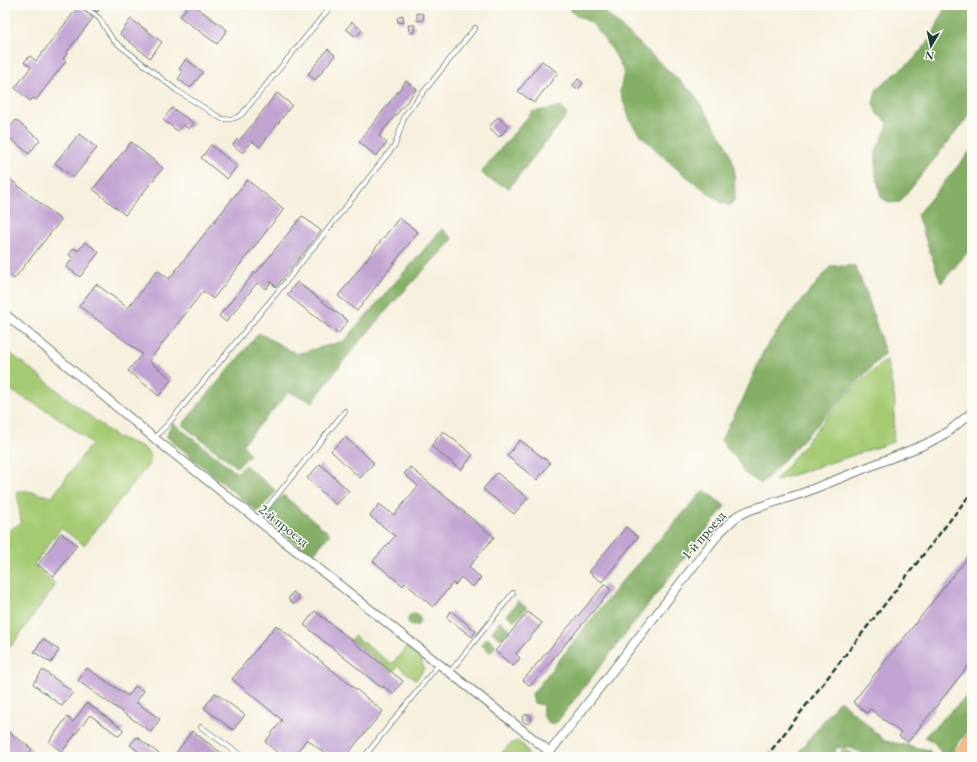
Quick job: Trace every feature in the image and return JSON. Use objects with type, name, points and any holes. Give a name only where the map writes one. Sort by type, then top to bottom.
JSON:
[{"type":"main road","points":[[957,757],[972,738]]},
{"type":"street","name":"2-й проезд","points":[[6,318],[154,438],[439,664],[548,754]]},
{"type":"street","name":"1-й проезд","points":[[548,754],[720,532],[737,516],[750,510],[803,493],[926,444],[948,432],[972,412]]},
{"type":"lane","points":[[82,5],[99,18],[113,40],[176,90],[222,119],[229,120],[237,118],[242,114],[332,5]]},
{"type":"lane","points":[[154,438],[168,424],[280,289],[395,145],[406,115],[475,28]]},
{"type":"lane","points":[[257,520],[345,411]]},
{"type":"lane","points":[[450,673],[513,593]]},
{"type":"lane","points":[[364,757],[439,664]]},
{"type":"lane","points":[[201,727],[243,757]]},
{"type":"green space","points":[[568,5],[592,5],[604,11],[694,94],[726,144],[734,165],[735,198],[730,206],[722,203],[678,170],[638,133],[630,120],[620,92],[624,71],[613,51],[592,23],[574,14]]},
{"type":"green space","points":[[946,5],[972,5],[972,112],[900,202],[889,203],[881,197],[876,175],[876,151],[889,123],[877,114],[873,103],[877,88],[913,60],[932,37]]},
{"type":"green space","points":[[561,107],[567,115],[509,188],[487,178],[481,172],[532,112]]},
{"type":"green space","points":[[972,149],[972,247],[941,283],[917,215]]},
{"type":"green space","points":[[442,229],[453,239],[393,303],[345,359],[313,402],[289,392],[243,444],[250,455],[237,467],[182,425],[259,333],[297,354],[344,341]]},
{"type":"green space","points":[[831,266],[855,266],[867,294],[885,353],[761,484],[744,473],[737,458],[727,449],[721,440],[743,399],[764,350],[787,318]]},
{"type":"green space","points":[[5,349],[115,436],[143,447],[150,455],[150,463],[84,545],[61,528],[34,565],[56,585],[12,645],[5,647],[5,533],[21,523],[17,491],[28,491],[52,497],[92,443],[53,414],[5,387]]},
{"type":"green space","points":[[887,360],[895,401],[893,442],[775,481],[841,401],[855,386]]},
{"type":"green space","points":[[173,423],[237,473],[245,465],[276,491],[258,512],[167,437],[169,429]]},
{"type":"green space","points":[[704,490],[725,506],[557,722],[552,724],[547,721],[544,716],[543,705],[534,703],[532,694],[622,581]]},
{"type":"green space","points":[[283,495],[330,534],[312,556],[264,517]]},
{"type":"green space","points":[[518,601],[527,608],[515,621],[507,615]]},
{"type":"green space","points":[[412,614],[416,614],[420,620],[416,626],[412,626],[408,622],[408,618]]},
{"type":"green space","points":[[500,621],[510,629],[501,639],[492,632]]},
{"type":"green space","points":[[354,636],[392,664],[407,646],[421,657],[424,669],[416,680],[398,666],[393,672],[351,639]]},
{"type":"green space","points":[[487,638],[496,645],[490,652],[481,645]]},
{"type":"green space","points":[[972,691],[972,726],[948,757],[944,757],[934,742],[924,737]]},
{"type":"green space","points":[[840,700],[885,741],[929,750],[934,757],[870,757],[849,747],[835,748],[836,757],[795,757]]},
{"type":"green space","points":[[517,741],[525,748],[528,757],[499,757],[507,747]]},
{"type":"green space","points":[[842,749],[860,757],[842,757]]},
{"type":"building","points":[[88,5],[103,5],[97,12]]},
{"type":"building","points":[[188,5],[193,5],[227,30],[217,44],[180,17]]},
{"type":"building","points":[[79,6],[93,18],[66,53],[67,54],[63,59],[66,61],[36,100],[33,98],[30,101],[15,88],[31,67],[24,62],[30,56],[36,61]]},
{"type":"building","points":[[417,13],[423,14],[423,20],[417,21]]},
{"type":"building","points":[[403,15],[404,23],[398,22],[397,18]]},
{"type":"building","points":[[131,19],[162,42],[150,58],[120,34]]},
{"type":"building","points":[[352,22],[362,30],[356,37],[346,29]]},
{"type":"building","points":[[408,25],[415,25],[414,32],[409,32]]},
{"type":"building","points":[[328,49],[335,55],[315,80],[308,74]]},
{"type":"building","points":[[186,59],[203,72],[190,88],[178,79],[183,72],[179,69]]},
{"type":"building","points":[[542,61],[558,73],[534,103],[518,91]]},
{"type":"building","points":[[578,79],[583,83],[578,90],[572,86]]},
{"type":"building","points":[[406,81],[417,89],[379,136],[387,143],[376,156],[359,142]]},
{"type":"building","points":[[277,93],[292,105],[260,147],[252,141],[243,153],[233,145],[237,139],[239,141]]},
{"type":"building","points":[[172,108],[194,123],[189,129],[183,125],[178,131],[163,120]]},
{"type":"building","points":[[498,117],[509,127],[499,137],[489,127]]},
{"type":"building","points":[[16,120],[40,140],[29,154],[5,134]]},
{"type":"building","points":[[79,134],[97,148],[73,178],[55,163]]},
{"type":"building","points":[[131,142],[163,168],[125,215],[93,189]]},
{"type":"building","points":[[211,145],[237,166],[227,179],[201,158]]},
{"type":"building","points":[[5,175],[61,220],[14,279],[5,272]]},
{"type":"building","points":[[247,180],[284,209],[213,299],[203,291],[149,361],[172,379],[159,396],[128,371],[142,354],[79,306],[96,284],[128,308],[157,270],[169,279]]},
{"type":"building","points":[[302,216],[321,231],[276,287],[271,282],[266,289],[257,283],[226,322],[219,316]]},
{"type":"building","points":[[399,218],[418,232],[357,311],[338,296]]},
{"type":"building","points":[[85,242],[99,252],[80,277],[66,267],[73,258],[69,255],[74,248],[78,251]]},
{"type":"building","points":[[297,282],[348,321],[338,334],[287,295]]},
{"type":"building","points":[[443,431],[473,455],[461,470],[431,446]]},
{"type":"building","points":[[345,437],[374,463],[360,478],[331,451]]},
{"type":"building","points":[[520,440],[550,463],[537,480],[507,456]]},
{"type":"building","points":[[320,464],[349,491],[336,505],[307,478]]},
{"type":"building","points":[[410,467],[494,537],[469,567],[481,578],[472,587],[461,577],[455,585],[453,583],[433,607],[405,583],[403,586],[373,561],[395,536],[370,516],[379,504],[394,515],[418,486],[404,474]]},
{"type":"building","points":[[497,473],[528,498],[514,514],[483,489]]},
{"type":"building","points":[[626,527],[638,537],[602,582],[589,572]]},
{"type":"building","points":[[61,533],[77,545],[54,576],[38,565]]},
{"type":"building","points":[[972,552],[972,661],[908,742],[899,736],[901,733],[870,709],[867,713],[853,702]]},
{"type":"building","points":[[605,584],[611,590],[530,686],[523,680]]},
{"type":"building","points":[[293,592],[300,597],[294,604],[288,599]]},
{"type":"building","points":[[315,611],[403,681],[393,694],[383,686],[382,688],[304,625]]},
{"type":"building","points":[[451,611],[476,631],[472,637],[446,617]]},
{"type":"building","points":[[528,612],[542,623],[516,654],[520,658],[513,666],[495,651]]},
{"type":"building","points":[[276,625],[383,711],[345,757],[329,757],[307,739],[293,757],[283,757],[265,742],[282,720],[232,679]]},
{"type":"building","points":[[43,639],[59,650],[51,663],[34,652]]},
{"type":"building","points":[[87,668],[128,696],[135,686],[144,691],[136,702],[160,719],[151,732],[78,681]]},
{"type":"building","points":[[43,670],[73,692],[62,706],[33,684]]},
{"type":"building","points":[[215,693],[245,715],[233,730],[204,708]]},
{"type":"building","points":[[87,703],[124,730],[119,736],[90,715],[62,752],[49,742],[67,717],[73,722]]},
{"type":"building","points":[[527,714],[532,719],[527,724],[522,719]]},
{"type":"building","points":[[5,729],[32,749],[26,757],[5,757]]},
{"type":"building","points":[[192,731],[227,757],[173,757]]},
{"type":"building","points":[[137,737],[163,757],[141,757],[143,755],[130,745]]},
{"type":"railway","points":[[766,757],[972,492]]}]
